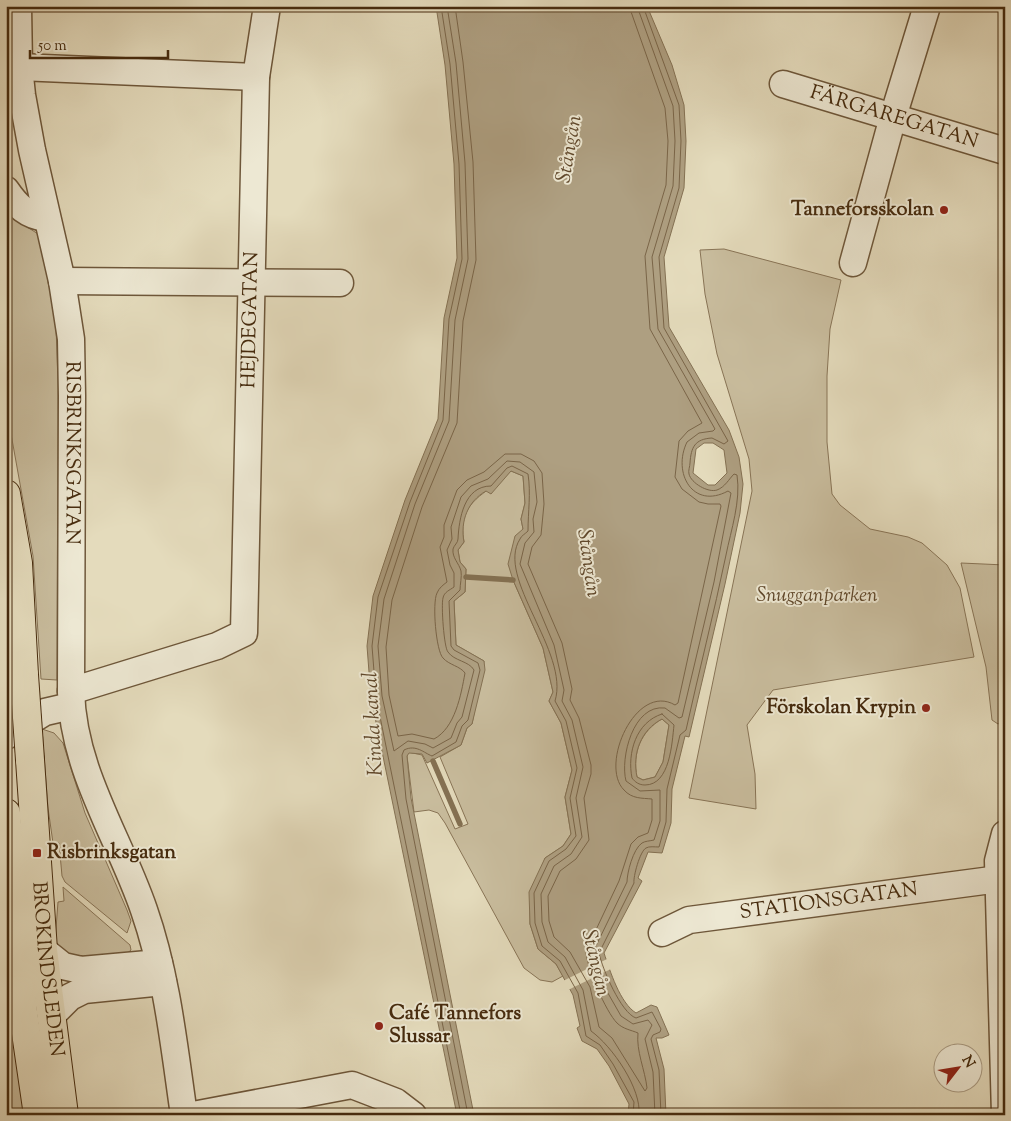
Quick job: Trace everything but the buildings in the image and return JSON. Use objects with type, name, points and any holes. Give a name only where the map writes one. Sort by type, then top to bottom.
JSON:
[{"type":"main road","name":"BROKINDSLEDEN","points":[[6,494],[18,563],[43,950],[64,1115]]},
{"type":"main road","name":"BROKINDSLEDEN","points":[[6,813],[15,1007],[38,1115]]},
{"type":"street","name":"RISBRINKSGATAN","points":[[18,6],[19,67],[32,150],[46,218],[62,281],[71,339],[71,699],[75,731],[94,794],[143,908],[161,972],[184,1115]]},
{"type":"street","name":"HEJDEGATAN","points":[[71,699],[216,646],[244,633],[256,77],[267,6]]},
{"type":"street","points":[[853,263],[893,117],[927,6]]},
{"type":"street","points":[[19,67],[256,77]]},
{"type":"street","name":"FÄRGAREGATAN","points":[[784,84],[1005,151]]},
{"type":"street","points":[[6,190],[21,209],[31,216],[46,218]]},
{"type":"street","points":[[62,281],[340,283]]},
{"type":"street","points":[[6,736],[44,712],[71,699]]},
{"type":"street","points":[[1005,834],[999,849],[1002,881],[1005,1115]]},
{"type":"street","name":"STATIONSGATAN","points":[[662,933],[689,920],[1002,881]]},
{"type":"street","points":[[43,950],[64,966],[81,970],[161,972]]},
{"type":"street","points":[[52,1016],[70,997],[84,990],[161,972]]},
{"type":"street","points":[[193,1115],[352,1085],[396,1102],[413,1115]]},
{"type":"green space","points":[[6,213],[38,234],[55,298],[58,383],[57,680],[41,679],[33,556],[6,406]]},
{"type":"green space","name":"Snugganparken","points":[[724,249],[841,280],[830,329],[827,376],[827,442],[832,494],[840,505],[870,529],[908,537],[922,543],[947,565],[960,588],[974,657],[773,690],[747,725],[755,774],[756,809],[689,798],[752,491],[749,459],[717,354],[705,294],[700,250]]},
{"type":"green space","points":[[511,471],[523,476],[525,503],[521,519],[523,529],[513,580],[543,648],[553,692],[549,701],[561,723],[572,770],[565,797],[571,834],[563,846],[545,858],[530,913],[530,924],[538,949],[556,964],[563,976],[552,982],[540,980],[524,968],[438,813],[429,810],[414,812],[407,756],[408,752],[422,755],[455,829],[468,824],[440,757],[461,745],[467,728],[472,724],[484,661],[456,645],[454,601],[465,592],[466,569],[460,562],[458,550],[464,542],[463,528],[469,507],[476,499]]},
{"type":"green space","points":[[961,563],[1005,565],[1005,706],[1003,721],[998,724],[992,720],[986,667]]},
{"type":"green space","points":[[662,719],[669,725],[663,762],[655,777],[643,780],[637,777],[637,751],[644,736]]},
{"type":"green space","points":[[42,729],[54,733],[63,743],[85,813],[131,921],[127,933],[65,882],[62,876],[59,843],[53,843],[48,808]]},
{"type":"green space","points":[[63,887],[130,945],[131,950],[118,961],[63,956],[55,942],[58,902],[64,901]]},
{"type":"green space","points":[[6,1016],[14,1027],[27,1115],[12,1115],[6,1078]]},
{"type":"water","name":"Stångån","points":[[436,6],[647,6],[672,65],[684,105],[686,141],[684,188],[664,257],[669,327],[729,430],[739,457],[743,484],[740,513],[725,584],[689,737],[685,736],[672,789],[671,823],[662,853],[648,852],[638,878],[642,881],[604,953],[616,986],[625,1002],[636,1013],[651,1005],[657,1007],[669,1035],[656,1038],[664,1069],[666,1115],[628,1115],[629,1104],[609,1066],[597,1049],[582,1041],[577,1028],[580,1026],[573,995],[556,964],[538,949],[530,924],[529,892],[545,858],[563,846],[571,834],[565,797],[572,770],[561,723],[549,701],[553,692],[543,648],[513,580],[508,564],[515,536],[523,529],[521,519],[525,503],[523,476],[511,471],[491,494],[486,491],[474,500],[464,519],[464,542],[458,550],[460,562],[466,569],[465,592],[454,601],[456,645],[484,661],[485,670],[472,724],[467,728],[461,745],[427,763],[422,754],[409,753],[407,756],[411,798],[474,1115],[457,1115],[371,698],[367,646],[373,596],[405,500],[438,419],[444,318],[457,258],[454,164],[445,65]],"holes":[[[704,443],[713,443],[724,450],[727,473],[715,485],[708,485],[693,473],[696,449]],[[662,719],[669,725],[663,762],[655,777],[643,780],[637,777],[637,751],[649,729]]]},
{"type":"pier","points":[[609,958],[613,968],[568,990],[563,981]]},
{"type":"waterway","points":[[466,577],[513,580]]},
{"type":"waterway","points":[[433,761],[460,824]]},
{"type":"place","name":"Tanneforsskolan","points":[[944,210]]},
{"type":"place","name":"Förskolan Krypin","points":[[926,708]]},
{"type":"place","name":"Risbrinksgatan","points":[[37,853]]},
{"type":"place","name":"Café Tannefors Slussar","points":[[379,1026]]},
{"type":"water label","name":"Kinda kanal","points":[[374,724]]}]
